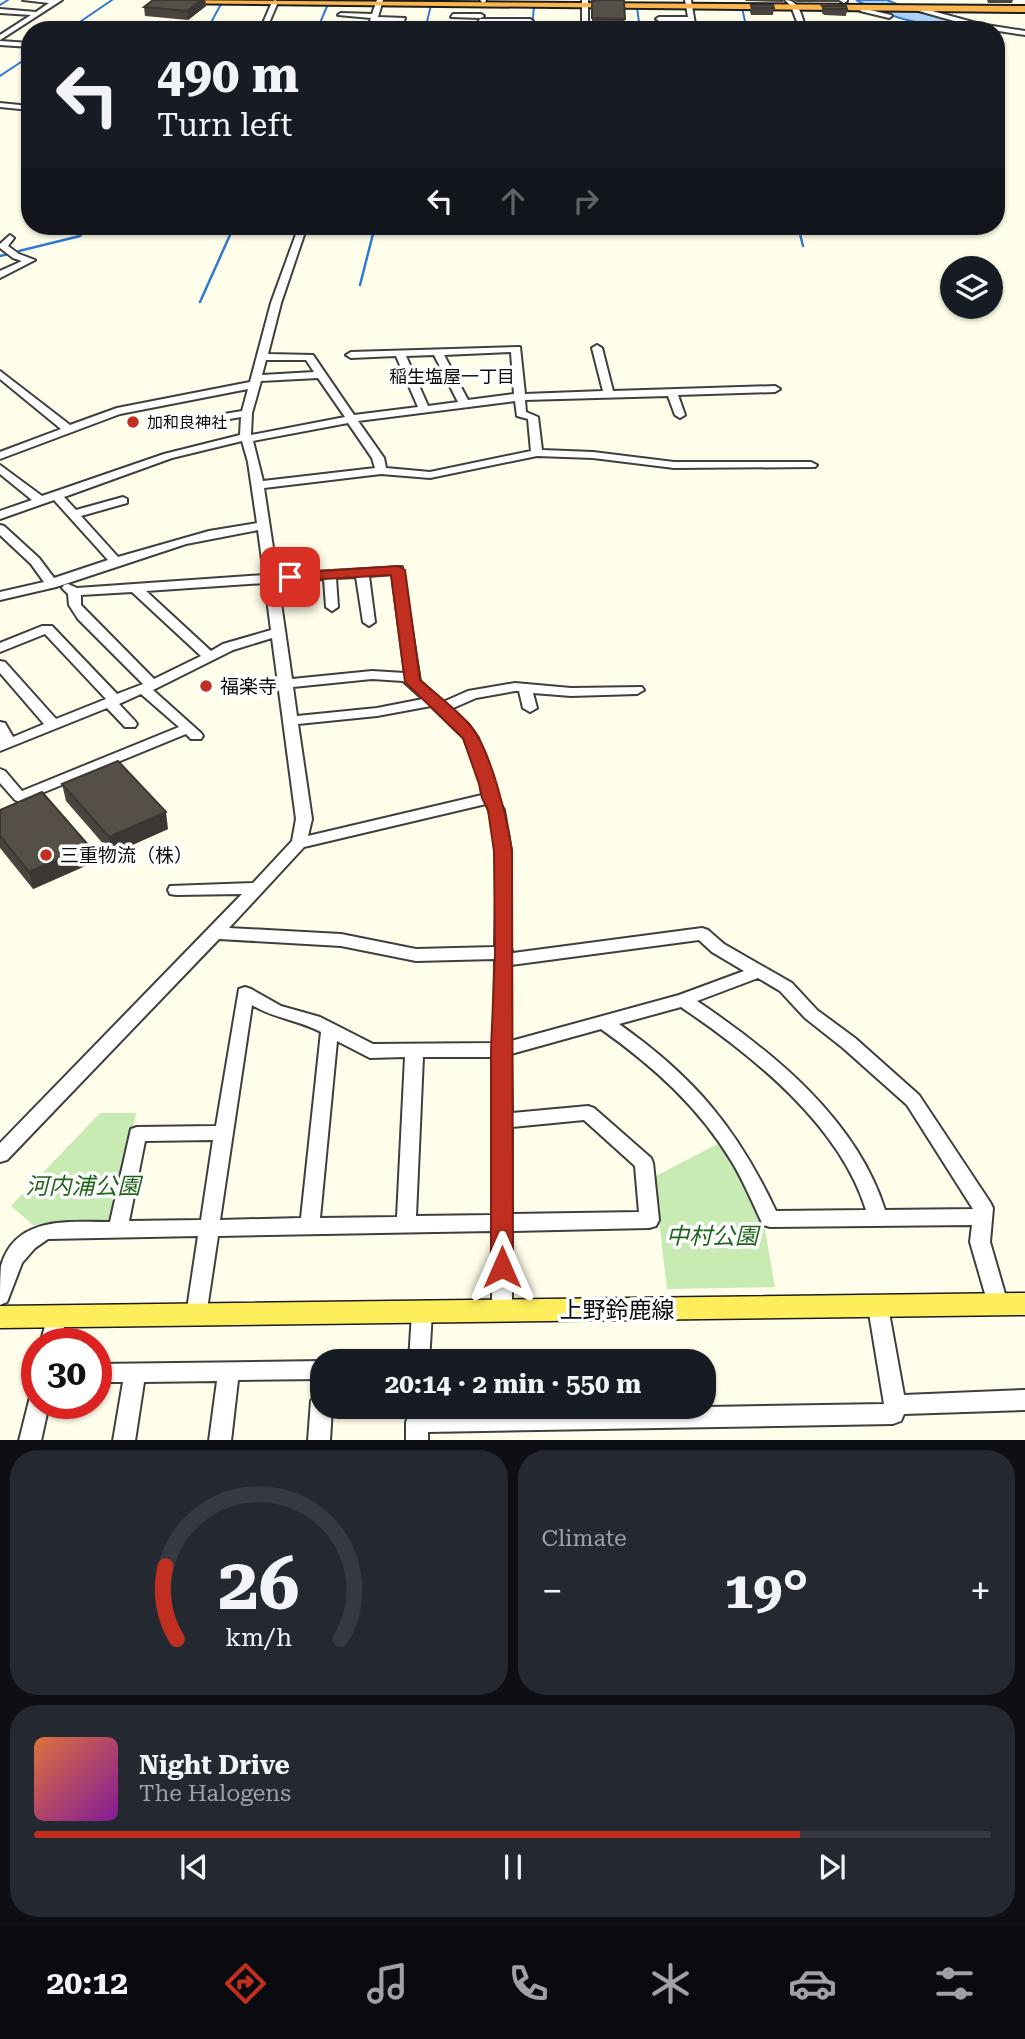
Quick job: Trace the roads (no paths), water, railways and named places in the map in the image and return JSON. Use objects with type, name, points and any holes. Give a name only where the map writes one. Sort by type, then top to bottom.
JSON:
[{"type":"highway","points":[[160,0],[380,1]]},
{"type":"highway","points":[[315,0],[1025,8]]},
{"type":"main road","name":"上野鈴鹿線","points":[[0,1317],[1025,1304]]},
{"type":"street","points":[[3,11],[25,0],[58,1]]},
{"type":"street","points":[[28,21],[58,1]]},
{"type":"street","points":[[373,21],[380,1]]},
{"type":"street","points":[[267,21],[275,2]]},
{"type":"street","points":[[480,21],[483,2]]},
{"type":"street","points":[[585,2],[585,21]]},
{"type":"street","points":[[659,19],[692,19],[689,3]]},
{"type":"street","points":[[792,4],[799,21]]},
{"type":"street","points":[[859,5],[889,16]]},
{"type":"street","points":[[911,5],[963,21]]},
{"type":"street","points":[[3,11],[39,14]]},
{"type":"street","points":[[341,15],[404,17],[402,21]]},
{"type":"street","points":[[453,16],[530,21]]},
{"type":"street","points":[[0,40],[21,26]]},
{"type":"street","points":[[1005,30],[1025,33]]},
{"type":"street","points":[[0,40],[21,44]]},
{"type":"street","points":[[0,105],[21,107]]},
{"type":"street","points":[[0,1155],[299,843],[304,819],[258,485],[246,438],[247,413],[254,381],[300,235]]},
{"type":"street","points":[[0,237],[10,238],[3,246],[16,256],[30,260],[0,275]]},
{"type":"street","points":[[597,348],[609,394]]},
{"type":"street","points":[[351,355],[516,349],[521,414],[533,417],[537,453]]},
{"type":"street","points":[[437,351],[465,405]]},
{"type":"street","points":[[399,352],[425,410]]},
{"type":"street","points":[[261,358],[309,357],[378,458],[381,471]]},
{"type":"street","points":[[0,374],[68,429]]},
{"type":"street","points":[[0,456],[117,411],[254,381],[320,375]]},
{"type":"street","points":[[0,515],[168,456],[246,438],[351,419],[519,397],[775,389]]},
{"type":"street","points":[[672,392],[680,415]]},
{"type":"street","points":[[172,426],[247,413]]},
{"type":"street","points":[[258,485],[381,471],[430,475],[537,453],[593,455],[674,465],[811,465]]},
{"type":"street","points":[[0,468],[40,500]]},
{"type":"street","points":[[56,495],[115,561]]},
{"type":"street","points":[[75,514],[123,501]]},
{"type":"street","points":[[0,596],[55,583],[115,561],[214,533],[263,526]]},
{"type":"street","points":[[0,529],[55,583],[74,592],[398,570],[413,682]]},
{"type":"street","points":[[362,573],[369,622]]},
{"type":"street","points":[[330,575],[332,607]]},
{"type":"street","points":[[134,587],[209,656]]},
{"type":"street","points":[[0,774],[20,797],[192,732],[168,708],[157,703],[147,687],[82,616],[75,605],[74,592]]},
{"type":"street","points":[[0,648],[47,629],[130,724]]},
{"type":"street","points":[[0,726],[5,745],[113,702],[237,644],[278,632]]},
{"type":"street","points":[[0,665],[54,726]]},
{"type":"street","points":[[285,684],[372,675],[406,677],[463,727],[471,738],[488,784],[490,798],[497,810],[503,851],[505,957],[501,1050],[502,1311]]},
{"type":"street","points":[[290,721],[437,704],[473,694],[515,687],[526,690],[637,690]]},
{"type":"street","points":[[526,690],[530,708]]},
{"type":"street","points":[[299,843],[490,798]]},
{"type":"street","points":[[176,890],[258,888]]},
{"type":"street","points":[[214,933],[341,940],[382,951],[416,955],[505,957],[702,934],[718,948],[786,987],[811,1014],[849,1043],[913,1100],[983,1208],[980,1242],[998,1304]]},
{"type":"street","points":[[196,1315],[245,993],[276,1011],[330,1028],[370,1051],[414,1053],[501,1050],[683,999],[758,972]]},
{"type":"street","points":[[683,999],[742,1040],[820,1116],[845,1147],[865,1182],[878,1218]]},
{"type":"street","points":[[604,1022],[651,1054],[707,1109],[738,1151],[770,1219],[982,1217]]},
{"type":"street","points":[[310,1225],[330,1028]]},
{"type":"street","points":[[405,1224],[414,1053]]},
{"type":"street","points":[[0,1296],[6,1273],[31,1237],[46,1231],[649,1220],[644,1163],[588,1113],[502,1121]]},
{"type":"street","points":[[118,1229],[137,1134],[223,1133]]},
{"type":"street","points":[[417,1423],[893,1414],[895,1405],[878,1307]]},
{"type":"street","points":[[420,1349],[422,1312]]},
{"type":"street","points":[[54,1328],[56,1318]]},
{"type":"street","points":[[112,1373],[310,1370]]},
{"type":"street","points":[[124,1440],[135,1373]]},
{"type":"street","points":[[220,1440],[228,1373]]},
{"type":"street","points":[[895,1405],[1025,1400]]},
{"type":"street","points":[[30,1440],[35,1419]]},
{"type":"street","points":[[319,1440],[321,1419]]},
{"type":"water","points":[[856,0],[887,0],[914,11],[955,21],[909,21]]},
{"type":"waterway","points":[[0,5],[8,0]]},
{"type":"waterway","points":[[81,21],[112,0]]},
{"type":"waterway","points":[[212,21],[221,4]]},
{"type":"waterway","points":[[321,21],[328,4]]},
{"type":"waterway","points":[[427,21],[431,5]]},
{"type":"waterway","points":[[533,21],[534,6]]},
{"type":"waterway","points":[[637,7],[639,21]]},
{"type":"waterway","points":[[742,8],[745,21]]},
{"type":"waterway","points":[[0,76],[21,62]]},
{"type":"waterway","points":[[19,251],[81,235]]},
{"type":"waterway","points":[[200,302],[230,235]]},
{"type":"waterway","points":[[360,285],[373,235]]},
{"type":"waterway","points":[[800,235],[803,246]]},
{"type":"waterway","points":[[0,256],[8,254]]},
{"type":"place","name":"加和良神社","points":[[133,422]]},
{"type":"place","name":"福楽寺","points":[[206,686]]},
{"type":"place","name":"三重物流（株）","points":[[46,855]]},
{"type":"district","name":"稲生塩屋一丁目","points":[[452,376]]},
{"type":"park label","name":"河内浦公園","points":[[83,1186]]},
{"type":"park label","name":"中村公園","points":[[712,1236]]}]
